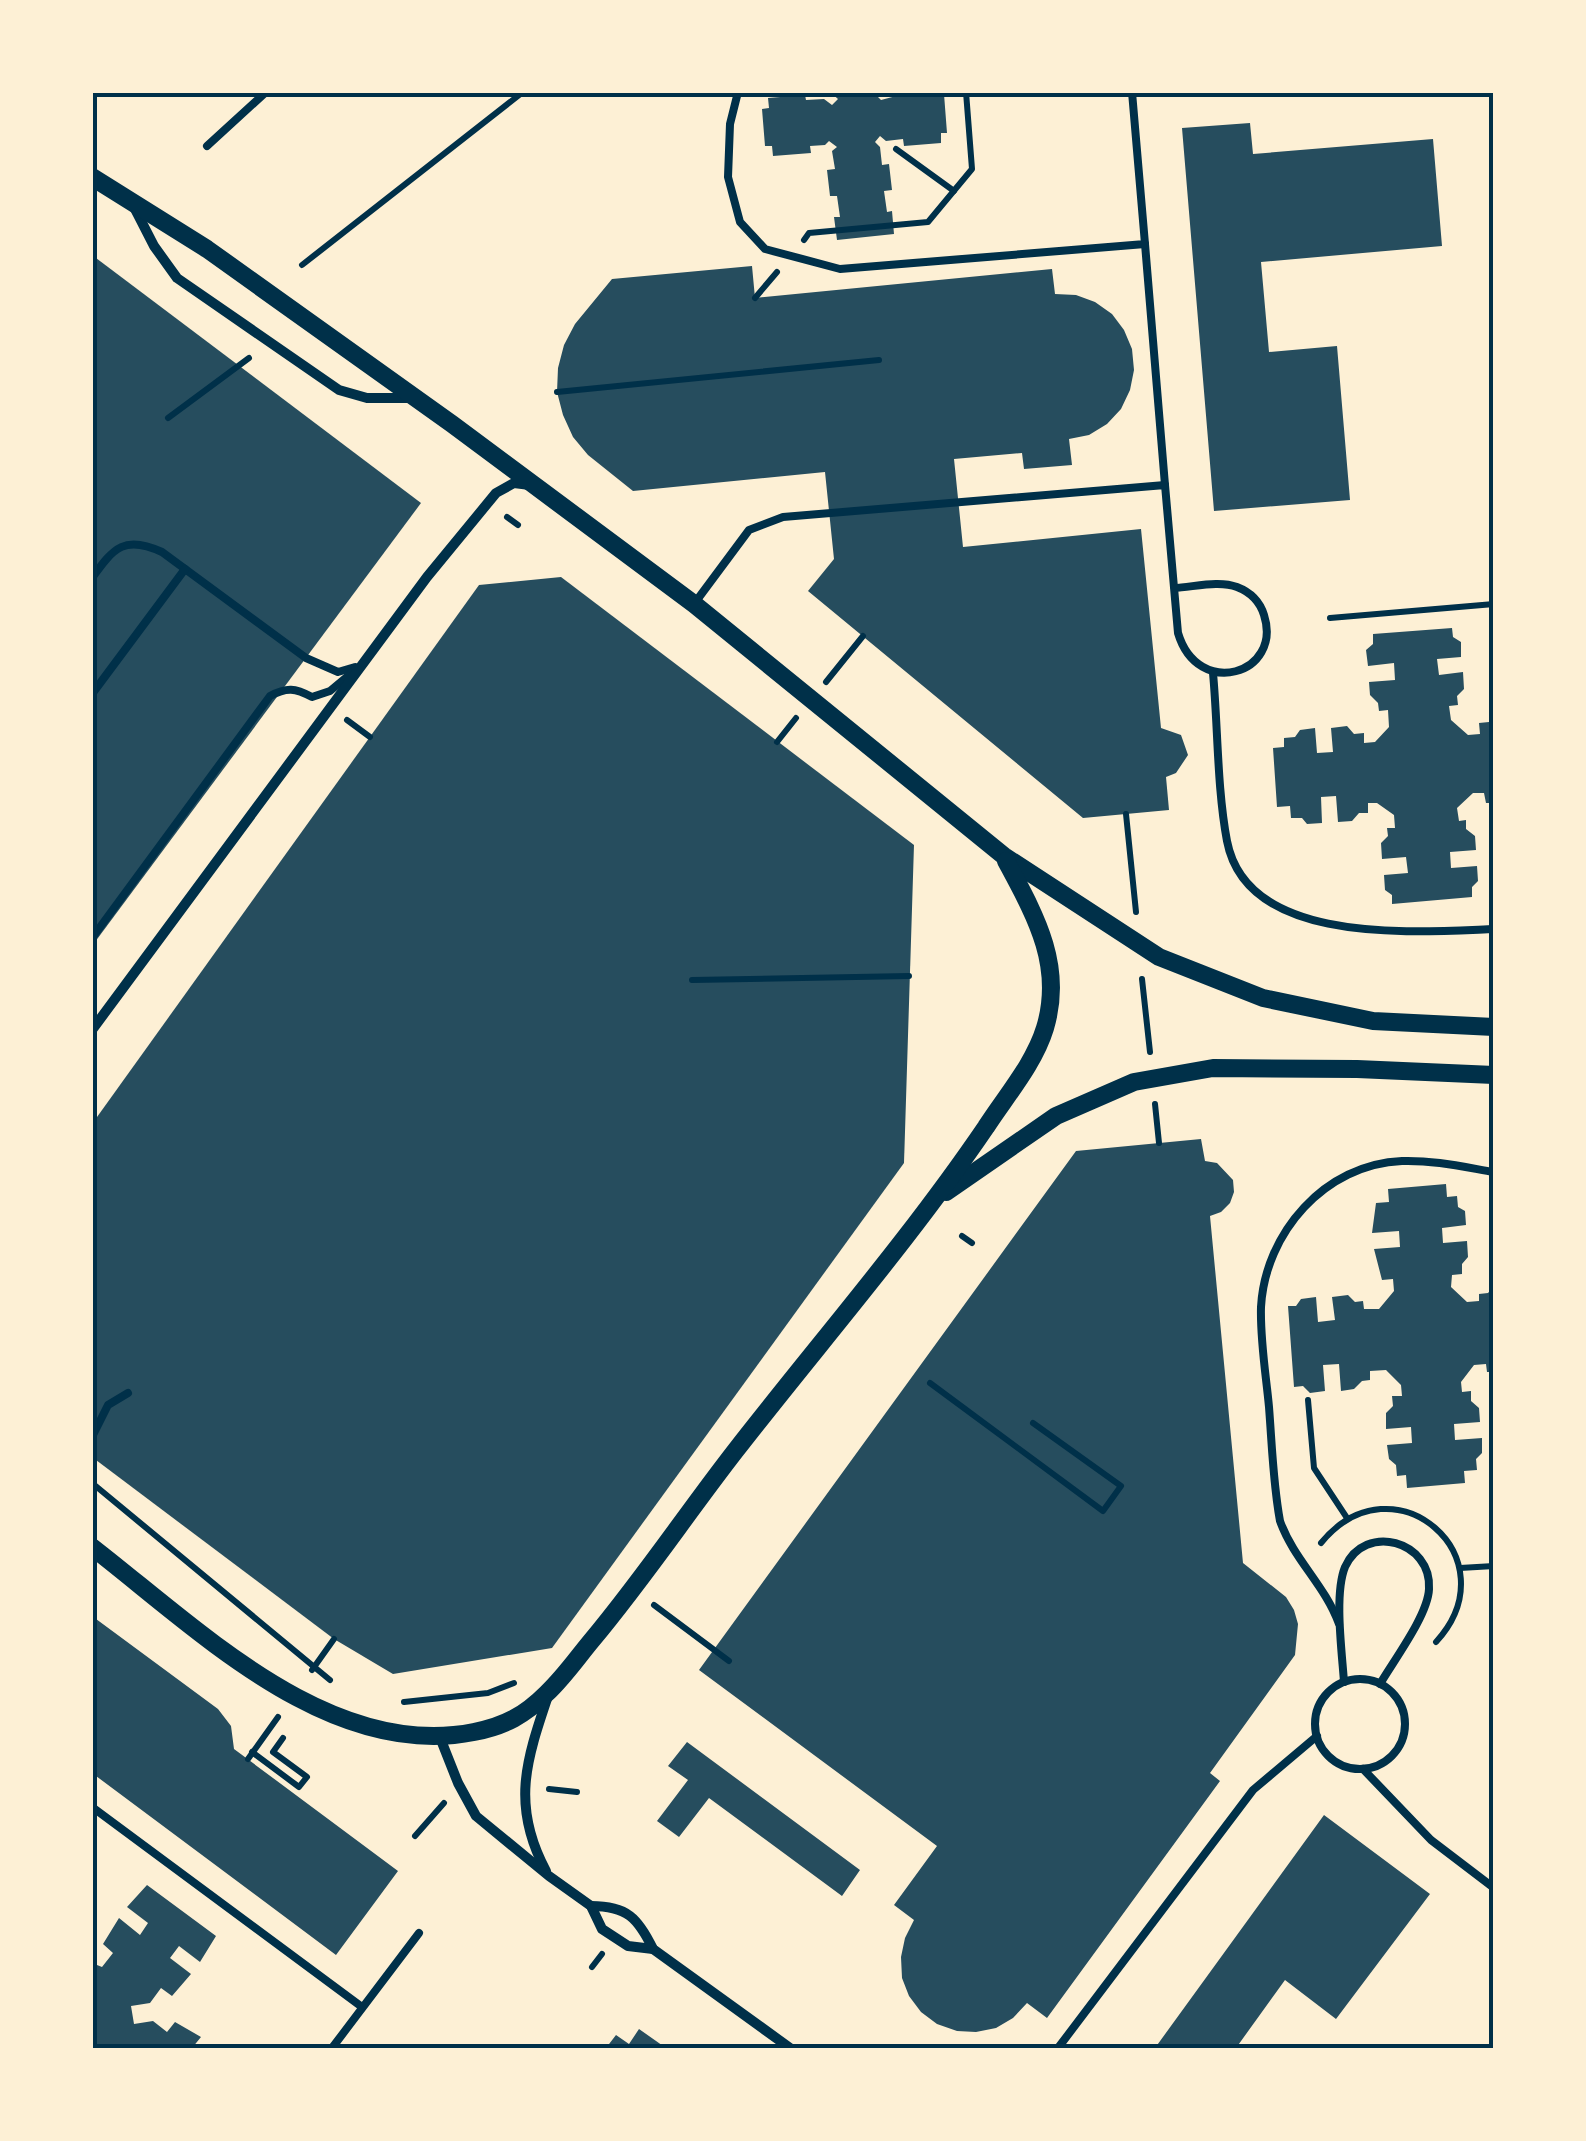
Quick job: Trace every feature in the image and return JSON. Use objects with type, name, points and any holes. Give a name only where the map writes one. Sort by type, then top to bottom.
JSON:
[{"type":"street","points":[[92,178],[128,198],[415,398],[694,604],[1004,856],[1158,957],[1263,998],[1373,1021],[1494,1027]]},
{"type":"street","points":[[128,198],[177,278],[339,390],[367,398],[415,398]]},
{"type":"street","points":[[92,1030],[359,666],[496,493],[514,482],[534,486]]},
{"type":"street","points":[[92,1547],[267,1681],[340,1720],[372,1731],[439,1735],[472,1733],[515,1721],[549,1692],[619,1607],[735,1451],[938,1198],[1025,1069],[1045,1028],[1052,981],[1042,929],[1004,856]]},
{"type":"street","points":[[938,1198],[1056,1116],[1134,1082],[1213,1068],[1494,1075]]},
{"type":"street","points":[[549,1692],[528,1754],[523,1794],[527,1828],[549,1876]]},
{"type":"street","points":[[439,1735],[476,1816],[591,1906],[602,1929],[628,1946],[653,1949],[790,2048]]},
{"type":"street","points":[[591,1906],[615,1906],[642,1924],[653,1949]]},
{"type":"lane","points":[[207,146],[266,92]]},
{"type":"lane","points":[[738,92],[730,124],[728,178],[740,222],[765,249],[840,269],[1145,244]]},
{"type":"lane","points":[[1132,92],[1165,485],[1174,588],[1178,633],[1184,651],[1196,665],[1213,673],[1230,674],[1246,668],[1258,656],[1266,640],[1267,624],[1262,607],[1250,594],[1235,586],[1174,588]]},
{"type":"lane","points":[[694,604],[748,530],[783,516],[1165,485]]},
{"type":"lane","points":[[92,578],[108,555],[125,544],[141,542],[162,552],[319,666],[338,672],[359,666]]},
{"type":"lane","points":[[92,694],[185,569]]},
{"type":"lane","points":[[92,938],[270,696],[284,688],[312,696],[330,691],[359,666]]},
{"type":"lane","points":[[1213,673],[1227,842],[1241,876],[1253,890],[1283,912],[1334,924],[1385,930],[1494,930]]},
{"type":"lane","points":[[1339,1624],[1325,1592],[1288,1544],[1280,1521],[1261,1308],[1267,1272],[1280,1238],[1302,1208],[1331,1185],[1364,1168],[1400,1161],[1494,1172]]},
{"type":"lane","points":[[92,1437],[108,1406],[128,1393]]},
{"type":"lane","points":[[1344,1682],[1339,1624],[1344,1569],[1360,1549],[1376,1542],[1393,1542],[1409,1548],[1422,1560],[1429,1576],[1427,1602],[1380,1684]]},
{"type":"lane","points":[[1344,1682],[1380,1684],[1400,1705],[1404,1734],[1390,1758],[1377,1766],[1363,1770],[1348,1768],[1334,1761],[1316,1736],[1315,1723],[1323,1698],[1344,1682]]},
{"type":"lane","points":[[1058,2048],[1253,1790],[1316,1736]]},
{"type":"lane","points":[[1363,1770],[1431,1840],[1494,1888]]},
{"type":"lane","points":[[92,1807],[362,2007]]},
{"type":"lane","points":[[332,2048],[419,1934]]},
{"type":"path","points":[[302,265],[523,92]]},
{"type":"path","points":[[798,246],[809,232],[928,222],[972,170],[966,92]]},
{"type":"path","points":[[896,150],[954,192]]},
{"type":"path","points":[[755,298],[788,259]]},
{"type":"path","points":[[168,418],[249,358]]},
{"type":"path","points":[[557,392],[879,360]]},
{"type":"path","points":[[506,518],[518,525]]},
{"type":"path","points":[[1330,618],[1494,604]]},
{"type":"path","points":[[692,980],[909,976]]},
{"type":"path","points":[[962,1236],[972,1243]]},
{"type":"path","points":[[930,1383],[1103,1511],[1121,1486],[1033,1423]]},
{"type":"path","points":[[1308,1400],[1314,1468],[1347,1518]]},
{"type":"path","points":[[92,1483],[331,1681],[344,1686]]},
{"type":"path","points":[[1460,1568],[1494,1566]]},
{"type":"path","points":[[639,1594],[729,1661]]},
{"type":"path","points":[[387,1699],[405,1702],[452,1698],[488,1693],[520,1681]]},
{"type":"path","points":[[252,1752],[299,1787],[306,1776],[272,1752],[282,1738]]},
{"type":"path","points":[[549,1789],[577,1792]]},
{"type":"path","points":[[415,1836],[445,1802]]},
{"type":"path","points":[[592,1967],[602,1954]]},
{"type":"building","points":[[830,92],[873,92],[881,100],[900,95],[899,92],[944,94],[947,133],[941,133],[941,143],[904,146],[903,139],[886,141],[880,136],[875,142],[880,147],[882,165],[889,164],[892,190],[884,191],[887,212],[892,211],[894,234],[837,240],[837,196],[830,196],[827,170],[835,169],[832,151],[837,147],[829,141],[810,146],[811,153],[773,156],[772,146],[765,146],[762,109],[769,108],[768,98],[805,95],[806,100],[824,99],[832,105],[838,99]]},
{"type":"building","points":[[1250,123],[1253,154],[1433,139],[1442,246],[1261,262],[1269,352],[1337,346],[1350,500],[1214,511],[1182,128]]},
{"type":"building","points":[[92,255],[421,503],[92,946]]},
{"type":"building","points":[[752,266],[755,298],[1052,269],[1055,294],[1076,295],[1112,314],[1132,349],[1134,370],[1121,409],[1089,435],[1069,439],[1072,465],[1024,469],[1022,453],[954,459],[963,547],[1141,529],[1161,728],[1181,735],[1188,755],[1176,773],[1166,777],[1169,810],[1083,818],[808,591],[834,559],[825,472],[633,491],[588,455],[573,437],[557,392],[558,368],[575,324],[612,279]]},
{"type":"building","points":[[561,577],[914,845],[904,1163],[552,1648],[393,1674],[334,1639],[92,1457],[92,1124],[479,585]]},
{"type":"building","points":[[1452,628],[1453,637],[1461,642],[1461,657],[1437,659],[1439,675],[1463,672],[1464,689],[1457,696],[1458,705],[1449,706],[1451,720],[1468,735],[1480,734],[1479,723],[1494,717],[1494,803],[1486,803],[1484,793],[1473,793],[1457,808],[1459,821],[1466,820],[1466,829],[1475,836],[1476,850],[1450,852],[1451,868],[1477,866],[1478,881],[1472,887],[1472,897],[1392,904],[1392,895],[1385,890],[1384,875],[1408,873],[1406,857],[1382,859],[1381,843],[1388,836],[1387,828],[1395,828],[1394,815],[1377,803],[1368,803],[1368,813],[1359,813],[1352,821],[1338,822],[1336,796],[1321,797],[1322,823],[1307,824],[1302,818],[1291,818],[1290,806],[1277,807],[1273,748],[1284,747],[1284,738],[1295,737],[1300,730],[1315,728],[1317,753],[1333,752],[1331,728],[1347,726],[1354,734],[1364,733],[1364,743],[1375,742],[1389,727],[1388,710],[1379,711],[1378,703],[1370,695],[1369,682],[1395,680],[1394,663],[1368,666],[1366,650],[1373,644],[1373,634]]},
{"type":"building","points":[[1201,1139],[1205,1161],[1217,1163],[1233,1180],[1230,1203],[1210,1216],[1243,1563],[1286,1597],[1294,1610],[1298,1624],[1295,1655],[1210,1773],[1220,1781],[1047,2018],[1027,2003],[996,2028],[957,2031],[937,2024],[909,1996],[902,1978],[901,1957],[914,1920],[894,1905],[937,1846],[699,1670],[1076,1151]]},
{"type":"building","points":[[1446,1184],[1447,1197],[1457,1196],[1458,1207],[1465,1211],[1466,1225],[1442,1228],[1443,1243],[1467,1241],[1468,1257],[1462,1264],[1462,1274],[1452,1275],[1451,1287],[1467,1302],[1479,1301],[1479,1294],[1488,1293],[1494,1286],[1494,1372],[1487,1372],[1486,1364],[1474,1365],[1461,1382],[1462,1392],[1471,1391],[1480,1422],[1454,1424],[1455,1440],[1482,1438],[1477,1470],[1464,1471],[1465,1483],[1407,1488],[1406,1475],[1397,1476],[1387,1445],[1412,1443],[1411,1427],[1386,1429],[1386,1413],[1393,1406],[1392,1396],[1402,1396],[1401,1385],[1386,1370],[1370,1371],[1370,1380],[1341,1391],[1339,1364],[1323,1365],[1325,1391],[1310,1393],[1303,1386],[1294,1387],[1288,1306],[1316,1297],[1318,1322],[1335,1320],[1332,1297],[1348,1295],[1355,1302],[1363,1301],[1364,1309],[1379,1309],[1394,1291],[1393,1279],[1382,1280],[1374,1249],[1400,1247],[1399,1231],[1372,1233],[1376,1203],[1389,1202],[1388,1189]]},
{"type":"building","points":[[92,1616],[218,1709],[231,1726],[234,1749],[398,1871],[336,1955],[92,1773]]},
{"type":"building","points":[[687,1742],[860,1870],[842,1896],[709,1798],[679,1837],[657,1821],[688,1780],[668,1766]]},
{"type":"building","points":[[1324,1815],[1430,1894],[1336,2019],[1285,1980],[1236,2048],[1155,2048]]},
{"type":"building","points":[[147,1885],[216,1936],[200,1962],[179,1946],[170,1958],[191,1974],[172,1996],[161,1988],[150,2003],[131,2006],[134,2024],[153,2021],[167,2032],[175,2022],[201,2037],[192,2048],[92,2048],[92,1963],[102,1967],[113,1953],[103,1944],[119,1918],[140,1935],[148,1923],[127,1907]]},
{"type":"building","points":[[639,2029],[666,2048],[606,2048],[616,2035],[629,2044]]}]
